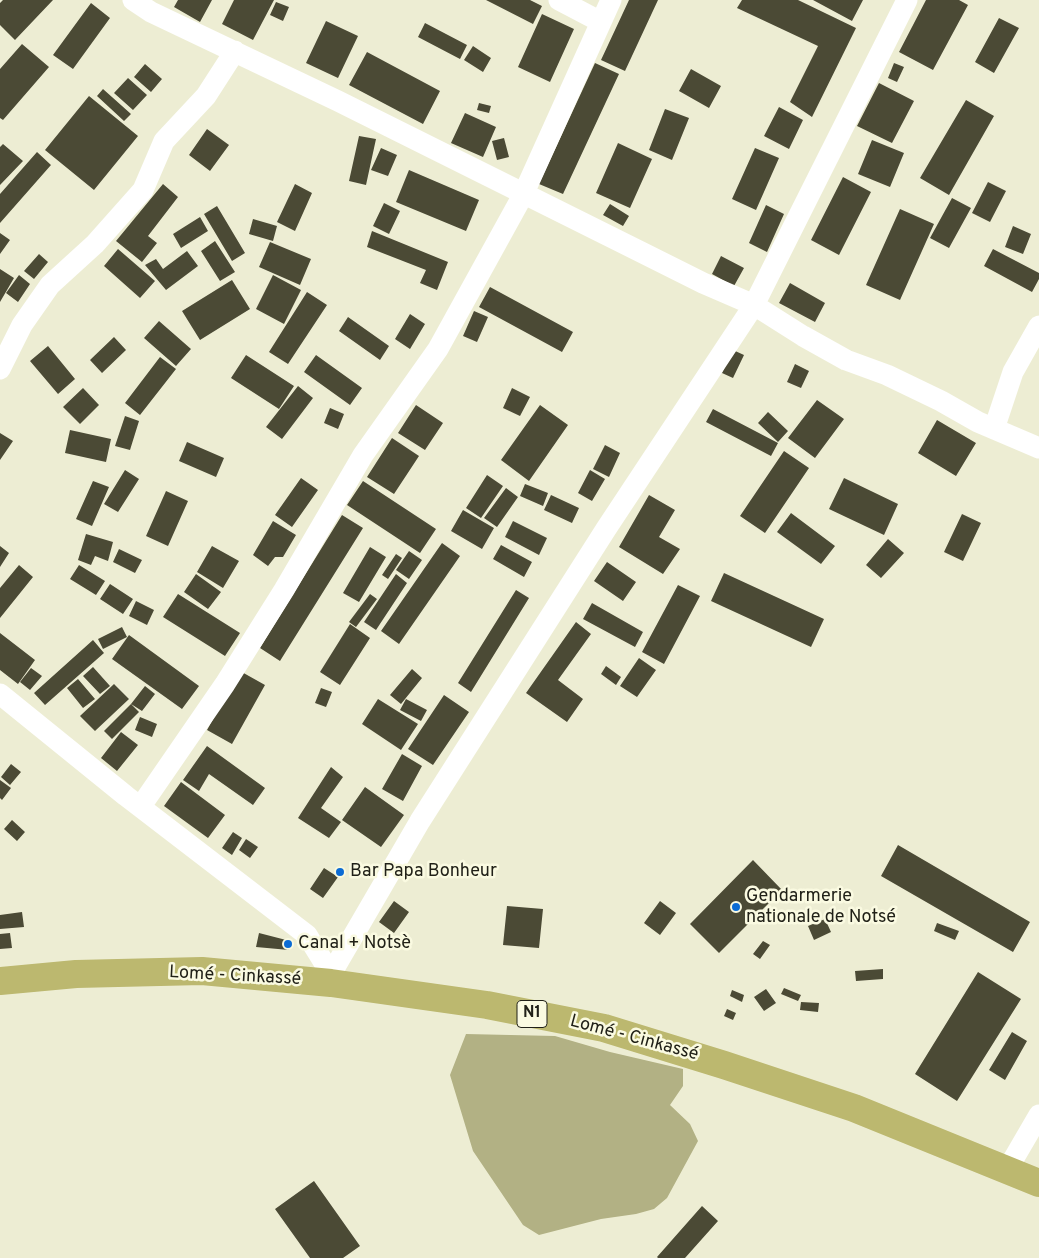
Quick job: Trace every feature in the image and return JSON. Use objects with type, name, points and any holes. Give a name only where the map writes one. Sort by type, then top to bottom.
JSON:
[{"type":"highway","name":"Lomé - Cinkassé","points":[[0,981],[76,974],[202,971],[331,978],[487,1004],[604,1028],[724,1065],[854,1108],[1039,1183]]},
{"type":"street","points":[[133,0],[152,12],[235,51],[523,195],[695,279],[754,305],[846,360],[887,375],[941,401],[978,422],[1039,448]]},
{"type":"street","points":[[559,0],[601,22]]},
{"type":"street","points":[[141,806],[225,684],[284,590],[363,455],[438,349],[523,195],[610,0]]},
{"type":"street","points":[[331,978],[420,821],[606,529],[754,305],[907,0]]},
{"type":"street","points":[[0,368],[22,325],[50,284],[96,244],[144,190],[164,140],[206,96],[235,51]]},
{"type":"street","points":[[994,429],[1013,372],[1039,326]]},
{"type":"street","points":[[0,694],[307,935],[331,978]]},
{"type":"street","points":[[1007,1170],[1039,1114]]},
{"type":"shaded area","points":[[466,1034],[555,1036],[610,1052],[683,1069],[683,1086],[670,1105],[690,1124],[698,1141],[667,1198],[654,1209],[636,1214],[601,1219],[539,1235],[523,1225],[473,1151],[450,1075]]},
{"type":"building","points":[[3,0],[53,0],[15,40],[0,25],[0,3]]},
{"type":"building","points":[[178,0],[212,0],[200,22],[174,7]]},
{"type":"building","points":[[234,0],[274,0],[253,40],[222,24]]},
{"type":"building","points":[[486,0],[530,0],[542,6],[533,24]]},
{"type":"building","points":[[629,0],[658,0],[625,71],[601,60]]},
{"type":"building","points":[[742,0],[798,0],[856,28],[812,117],[790,102],[818,46],[737,8]]},
{"type":"building","points":[[813,0],[863,0],[852,21]]},
{"type":"building","points":[[926,0],[959,0],[968,5],[933,70],[899,52]]},
{"type":"building","points":[[276,2],[289,7],[283,21],[270,15]]},
{"type":"building","points":[[91,3],[110,18],[73,69],[53,55]]},
{"type":"building","points":[[542,14],[574,29],[550,82],[518,67]]},
{"type":"building","points":[[999,18],[1019,28],[994,73],[975,62]]},
{"type":"building","points":[[326,21],[358,36],[338,78],[306,63]]},
{"type":"building","points":[[425,23],[467,45],[460,59],[418,37]]},
{"type":"building","points":[[22,44],[49,67],[3,120],[0,118],[0,69]]},
{"type":"building","points":[[473,46],[491,58],[483,72],[464,60]]},
{"type":"building","points":[[367,52],[440,91],[423,124],[349,85]]},
{"type":"building","points":[[595,63],[619,74],[563,194],[539,184]]},
{"type":"building","points":[[894,63],[904,67],[897,82],[888,78]]},
{"type":"building","points":[[145,64],[162,79],[151,92],[134,77]]},
{"type":"building","points":[[691,69],[721,86],[709,108],[679,91]]},
{"type":"building","points":[[128,78],[147,95],[133,110],[114,93]]},
{"type":"building","points":[[879,83],[914,101],[892,143],[857,126]]},
{"type":"building","points":[[103,89],[131,114],[124,121],[97,96]]},
{"type":"building","points":[[89,96],[138,136],[94,190],[45,150]]},
{"type":"building","points":[[966,100],[994,116],[949,195],[920,178]]},
{"type":"building","points":[[479,103],[491,106],[489,113],[477,110]]},
{"type":"building","points":[[779,107],[803,120],[789,149],[764,136]]},
{"type":"building","points":[[665,109],[689,118],[672,160],[649,150]]},
{"type":"building","points":[[465,113],[496,127],[483,157],[451,143]]},
{"type":"building","points":[[207,129],[229,145],[210,171],[189,155]]},
{"type":"building","points":[[359,136],[376,139],[366,185],[349,181]]},
{"type":"building","points":[[504,138],[509,157],[497,160],[492,141]]},
{"type":"building","points":[[872,140],[904,153],[890,187],[858,174]]},
{"type":"building","points":[[618,143],[652,159],[630,208],[596,193]]},
{"type":"building","points":[[3,144],[23,161],[0,185],[0,147]]},
{"type":"building","points":[[381,148],[397,155],[388,176],[371,170]]},
{"type":"building","points":[[755,148],[779,158],[756,210],[732,199]]},
{"type":"building","points":[[37,152],[51,165],[0,223],[0,194]]},
{"type":"building","points":[[409,170],[479,200],[466,231],[396,202]]},
{"type":"building","points":[[843,177],[871,192],[839,255],[811,240]]},
{"type":"building","points":[[988,182],[1006,191],[990,222],[972,213]]},
{"type":"building","points":[[163,184],[178,197],[148,236],[157,243],[142,262],[116,241]]},
{"type":"building","points":[[295,184],[312,193],[295,231],[277,222]]},
{"type":"building","points":[[952,198],[971,208],[949,248],[930,238]]},
{"type":"building","points":[[384,203],[400,211],[389,234],[373,226]]},
{"type":"building","points":[[610,204],[629,216],[623,226],[603,215]]},
{"type":"building","points":[[766,205],[784,214],[767,252],[749,243]]},
{"type":"building","points":[[217,206],[245,253],[232,261],[204,214]]},
{"type":"building","points":[[900,209],[934,224],[900,300],[866,285]]},
{"type":"building","points":[[200,217],[208,231],[181,248],[173,234]]},
{"type":"building","points":[[253,219],[277,226],[273,241],[249,234]]},
{"type":"building","points":[[1013,226],[1031,234],[1023,254],[1005,247]]},
{"type":"building","points":[[372,231],[448,262],[437,290],[420,283],[426,270],[367,247]]},
{"type":"building","points":[[0,233],[10,240],[0,254]]},
{"type":"building","points":[[215,241],[235,272],[220,281],[201,251]]},
{"type":"building","points":[[270,242],[311,259],[300,285],[259,267]]},
{"type":"building","points":[[118,249],[155,281],[140,298],[104,266]]},
{"type":"building","points":[[993,249],[1039,273],[1039,279],[1032,292],[984,266]]},
{"type":"building","points":[[187,251],[198,266],[166,290],[145,265],[156,259],[163,269]]},
{"type":"building","points":[[39,254],[48,262],[34,279],[24,271]]},
{"type":"building","points":[[721,256],[744,268],[734,286],[712,274]]},
{"type":"building","points":[[0,269],[14,278],[0,302]]},
{"type":"building","points":[[19,275],[30,284],[18,302],[6,293]]},
{"type":"building","points":[[273,275],[301,290],[284,324],[256,309]]},
{"type":"building","points":[[232,280],[250,309],[200,340],[182,311]]},
{"type":"building","points":[[790,283],[825,303],[815,322],[779,303]]},
{"type":"building","points":[[490,287],[573,332],[562,352],[479,307]]},
{"type":"building","points":[[307,292],[327,305],[288,364],[269,352]]},
{"type":"building","points":[[474,311],[488,317],[477,342],[463,336]]},
{"type":"building","points":[[410,314],[425,324],[410,349],[395,339]]},
{"type":"building","points":[[348,317],[389,346],[380,360],[339,331]]},
{"type":"building","points":[[159,321],[191,349],[176,366],[144,338]]},
{"type":"building","points":[[114,337],[126,350],[102,373],[90,360]]},
{"type":"building","points":[[48,346],[75,379],[58,394],[30,361]]},
{"type":"building","points":[[733,350],[744,355],[733,378],[722,373]]},
{"type":"building","points":[[246,355],[294,386],[279,409],[231,378]]},
{"type":"building","points":[[316,355],[362,388],[350,405],[304,372]]},
{"type":"building","points":[[160,357],[176,369],[140,415],[125,403]]},
{"type":"building","points":[[795,364],[809,371],[801,388],[787,382]]},
{"type":"building","points":[[298,386],[313,398],[282,439],[266,427]]},
{"type":"building","points":[[83,388],[99,405],[80,424],[63,407]]},
{"type":"building","points":[[512,388],[530,397],[520,416],[503,408]]},
{"type":"building","points":[[817,400],[844,419],[815,458],[788,438]]},
{"type":"building","points":[[416,405],[443,423],[425,450],[398,433]]},
{"type":"building","points":[[540,405],[568,425],[529,481],[501,460]]},
{"type":"building","points":[[330,408],[344,414],[338,429],[324,423]]},
{"type":"building","points":[[713,409],[778,443],[771,456],[706,422]]},
{"type":"building","points":[[768,412],[788,431],[778,442],[758,423]]},
{"type":"building","points":[[125,416],[139,421],[130,450],[115,446]]},
{"type":"building","points":[[937,420],[976,443],[956,476],[918,453]]},
{"type":"building","points":[[70,430],[111,439],[106,462],[65,453]]},
{"type":"building","points":[[0,433],[13,441],[0,460]]},
{"type":"building","points":[[392,438],[419,456],[394,494],[367,477]]},
{"type":"building","points":[[187,442],[224,458],[216,477],[179,461]]},
{"type":"building","points":[[605,445],[620,453],[609,477],[593,469]]},
{"type":"building","points":[[784,451],[809,468],[765,533],[740,516]]},
{"type":"building","points":[[125,470],[139,479],[118,512],[104,504]]},
{"type":"building","points":[[590,470],[605,479],[592,501],[578,493]]},
{"type":"building","points":[[487,475],[503,486],[481,518],[466,508]]},
{"type":"building","points":[[301,478],[318,490],[292,527],[275,515]]},
{"type":"building","points":[[844,478],[898,504],[884,535],[829,509]]},
{"type":"building","points":[[93,481],[109,487],[92,526],[76,519]]},
{"type":"building","points":[[363,481],[436,529],[420,553],[347,505]]},
{"type":"building","points":[[525,484],[548,493],[543,506],[520,496]]},
{"type":"building","points":[[506,488],[518,497],[497,527],[484,518]]},
{"type":"building","points":[[166,491],[188,501],[168,546],[146,536]]},
{"type":"building","points":[[551,495],[579,508],[572,523],[544,510]]},
{"type":"building","points":[[649,495],[675,510],[659,537],[680,549],[663,574],[619,547]]},
{"type":"building","points":[[463,510],[494,528],[482,549],[451,531]]},
{"type":"building","points":[[791,513],[835,546],[821,564],[777,532]]},
{"type":"building","points":[[962,514],[981,523],[963,561],[944,552]]},
{"type":"building","points":[[342,515],[363,528],[280,661],[260,648]]},
{"type":"building","points":[[273,521],[296,535],[283,557],[275,557],[268,566],[253,555]]},
{"type":"building","points":[[513,521],[547,538],[539,555],[505,537]]},
{"type":"building","points":[[86,534],[113,542],[108,561],[95,556],[91,565],[78,560]]},
{"type":"building","points":[[888,539],[904,553],[881,578],[866,565]]},
{"type":"building","points":[[442,543],[460,556],[399,644],[381,631]]},
{"type":"building","points":[[501,545],[532,562],[524,577],[493,559]]},
{"type":"building","points":[[0,546],[9,553],[0,567]]},
{"type":"building","points":[[212,546],[239,561],[223,588],[197,572]]},
{"type":"building","points":[[370,547],[386,557],[359,602],[343,593]]},
{"type":"building","points":[[119,549],[142,560],[135,573],[113,562]]},
{"type":"building","points":[[409,551],[422,560],[409,579],[396,570]]},
{"type":"building","points":[[396,554],[402,558],[388,579],[382,575]]},
{"type":"building","points":[[607,562],[636,582],[623,601],[594,581]]},
{"type":"building","points":[[19,565],[33,577],[0,618],[0,588]]},
{"type":"building","points":[[79,565],[105,581],[96,595],[70,579]]},
{"type":"building","points":[[724,573],[824,619],[811,647],[711,601]]},
{"type":"building","points":[[196,574],[221,592],[208,609],[184,592]]},
{"type":"building","points":[[396,574],[407,583],[376,630],[364,622]]},
{"type":"building","points":[[110,584],[133,599],[123,614],[100,599]]},
{"type":"building","points":[[678,585],[700,596],[664,664],[642,652]]},
{"type":"building","points":[[516,590],[529,598],[471,692],[458,683]]},
{"type":"building","points":[[178,594],[240,633],[225,656],[163,617]]},
{"type":"building","points":[[370,594],[377,599],[356,627],[349,622]]},
{"type":"building","points":[[136,601],[154,610],[147,625],[129,616]]},
{"type":"building","points":[[592,603],[643,632],[635,647],[583,619]]},
{"type":"building","points":[[576,622],[591,634],[558,680],[583,699],[567,722],[526,693]]},
{"type":"building","points":[[350,624],[370,638],[340,685],[320,672]]},
{"type":"building","points":[[122,627],[127,637],[103,649],[98,639]]},
{"type":"building","points":[[0,633],[35,660],[18,684],[0,670]]},
{"type":"building","points":[[129,635],[199,686],[182,709],[112,659]]},
{"type":"building","points":[[93,640],[104,653],[45,705],[34,693]]},
{"type":"building","points":[[639,658],[656,670],[637,697],[620,686]]},
{"type":"building","points":[[606,666],[621,677],[616,685],[601,674]]},
{"type":"building","points":[[93,667],[110,686],[100,694],[83,676]]},
{"type":"building","points":[[31,668],[42,676],[30,690],[20,682]]},
{"type":"building","points":[[412,669],[422,678],[401,704],[390,695]]},
{"type":"building","points":[[240,671],[265,685],[232,744],[207,730]]},
{"type":"building","points":[[78,679],[95,699],[83,708],[67,688]]},
{"type":"building","points":[[114,684],[129,699],[95,731],[80,716]]},
{"type":"building","points":[[145,686],[155,694],[142,711],[131,704]]},
{"type":"building","points":[[321,688],[332,692],[326,707],[315,703]]},
{"type":"building","points":[[444,695],[469,712],[433,765],[408,749]]},
{"type":"building","points":[[378,699],[418,724],[401,750],[362,724]]},
{"type":"building","points":[[406,699],[427,710],[421,721],[400,710]]},
{"type":"building","points":[[131,704],[139,712],[112,739],[104,731]]},
{"type":"building","points":[[140,717],[157,724],[152,737],[135,730]]},
{"type":"building","points":[[121,732],[138,745],[117,771],[101,758]]},
{"type":"building","points":[[207,746],[265,788],[253,805],[209,774],[199,791],[183,780]]},
{"type":"building","points":[[402,754],[422,766],[403,801],[382,789]]},
{"type":"building","points":[[11,764],[21,772],[10,785],[1,777]]},
{"type":"building","points":[[331,767],[343,777],[321,808],[341,822],[329,838],[298,818]]},
{"type":"building","points":[[0,780],[11,788],[2,800],[0,798]]},
{"type":"building","points":[[181,782],[225,815],[208,838],[164,806]]},
{"type":"building","points":[[365,787],[404,815],[381,847],[342,820]]},
{"type":"building","points":[[12,820],[25,832],[17,841],[4,829]]},
{"type":"building","points":[[233,832],[242,838],[232,855],[222,848]]},
{"type":"building","points":[[246,839],[258,847],[250,858],[239,850]]},
{"type":"building","points":[[898,845],[1030,922],[1013,952],[881,876]]},
{"type":"building","name":"Gendarmerie nationale de Notsé","points":[[753,860],[782,890],[719,953],[690,924]]},
{"type":"building","points":[[324,868],[338,877],[323,898],[310,889]]},
{"type":"building","points":[[394,901],[409,912],[394,933],[379,922]]},
{"type":"building","points":[[660,901],[676,913],[660,935],[644,923]]},
{"type":"building","points":[[507,906],[543,909],[539,948],[503,945]]},
{"type":"building","points":[[22,912],[24,927],[0,929],[0,915]]},
{"type":"building","points":[[825,919],[831,932],[814,940],[808,926]]},
{"type":"building","points":[[937,923],[959,931],[955,940],[934,931]]},
{"type":"building","points":[[10,933],[12,948],[0,949],[0,934]]},
{"type":"building","points":[[259,933],[290,941],[289,950],[256,947]]},
{"type":"building","points":[[763,941],[770,945],[760,959],[753,954]]},
{"type":"building","points":[[883,969],[883,979],[856,981],[855,971]]},
{"type":"building","points":[[978,972],[1021,999],[957,1101],[915,1074]]},
{"type":"building","points":[[784,988],[801,995],[798,1001],[781,994]]},
{"type":"building","points":[[766,989],[776,1003],[764,1011],[754,997]]},
{"type":"building","points":[[732,990],[744,995],[742,1002],[730,996]]},
{"type":"building","points":[[801,1002],[819,1003],[818,1012],[800,1010]]},
{"type":"building","points":[[727,1009],[736,1013],[733,1020],[724,1016]]},
{"type":"building","points":[[1012,1032],[1027,1041],[1005,1080],[989,1070]]},
{"type":"building","points":[[314,1181],[360,1246],[343,1258],[310,1258],[275,1209]]},
{"type":"building","points":[[702,1206],[718,1221],[685,1258],[658,1258],[657,1257]]},
{"type":"place","name":"Bar Papa Bonheur","points":[[340,872]]},
{"type":"place","name":"Gendarmerie nationale de Notsé","points":[[736,907]]},
{"type":"place","name":"Canal + Notsè","points":[[288,944]]}]
